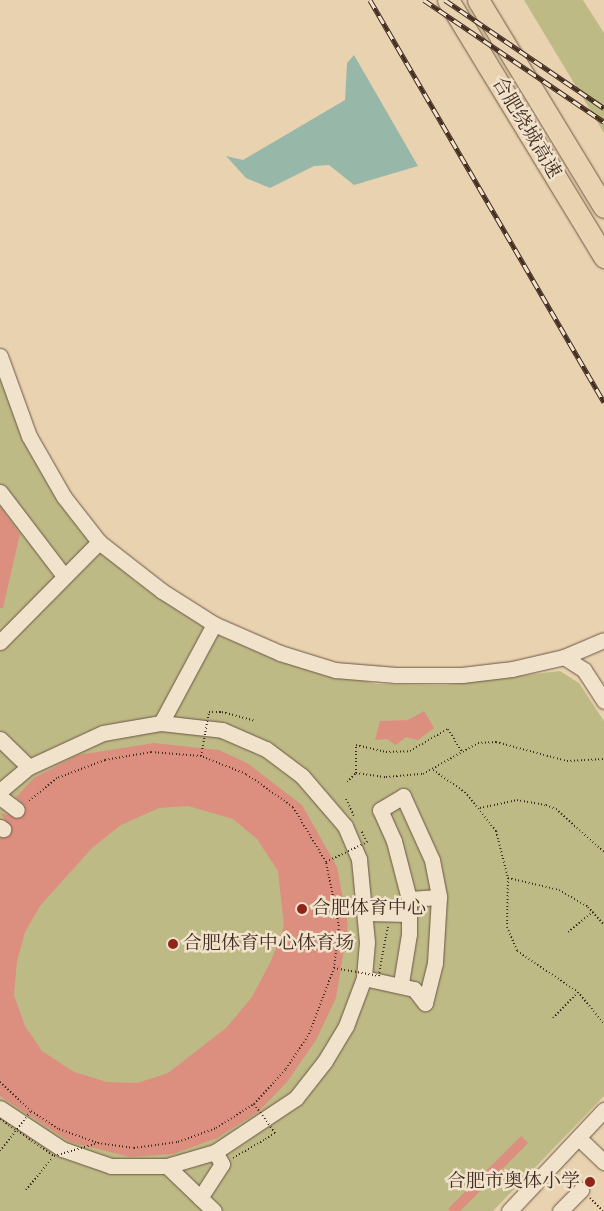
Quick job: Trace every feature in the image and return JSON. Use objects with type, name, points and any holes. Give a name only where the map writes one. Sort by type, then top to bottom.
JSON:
[{"type":"highway","name":"合肥绕城高速","points":[[448,0],[604,257]]},
{"type":"highway","name":"合肥绕城高速","points":[[478,0],[604,207]]},
{"type":"street","points":[[0,356],[29,436],[64,497],[99,542],[162,591],[214,624],[280,652],[335,670],[462,675],[564,657],[604,640]]},
{"type":"street","points":[[0,492],[64,576]]},
{"type":"street","points":[[0,642],[99,542]]},
{"type":"street","points":[[161,723],[214,624]]},
{"type":"street","points":[[564,657],[584,670],[604,701]]},
{"type":"street","points":[[0,791],[29,767],[103,733],[161,723],[222,730],[266,749],[302,776],[345,826],[359,859],[366,913],[364,978],[346,1026],[296,1098],[219,1158],[200,1198]]},
{"type":"street","points":[[0,739],[29,767]]},
{"type":"street","points":[[364,978],[401,984],[414,989],[425,1003],[436,963],[439,897],[432,860],[403,796],[380,810],[394,841],[409,907],[401,984]]},
{"type":"street","points":[[0,797],[17,810]]},
{"type":"street","points":[[366,913],[388,914],[439,897]]},
{"type":"street","points":[[0,1108],[62,1149],[109,1172],[219,1158]]},
{"type":"street","points":[[509,1211],[604,1110]]},
{"type":"street","points":[[519,1211],[604,1122]]},
{"type":"street","points":[[584,1143],[604,1162]]},
{"type":"street","points":[[167,1166],[214,1211]]},
{"type":"street","points":[[560,1211],[581,1190]]},
{"type":"path","points":[[201,756],[209,712],[222,712],[256,721]]},
{"type":"path","points":[[356,773],[356,745],[386,752],[410,751],[448,729],[461,752]]},
{"type":"path","points":[[346,782],[356,773],[405,777],[433,770],[461,752],[496,742],[567,761],[604,759]]},
{"type":"path","points":[[0,1082],[1,1086],[31,1111],[59,1128],[98,1143],[134,1148],[178,1142],[216,1128],[254,1104],[286,1069],[309,1034],[323,1007],[334,968],[339,926],[326,862],[293,807],[246,774],[201,756],[151,752],[105,760],[57,778],[17,810]]},
{"type":"path","points":[[433,770],[480,808],[499,838],[508,878],[509,938],[526,959],[578,992],[604,1024]]},
{"type":"path","points":[[326,862],[367,842],[346,799]]},
{"type":"path","points":[[480,808],[517,800],[546,805],[556,809],[604,852]]},
{"type":"path","points":[[508,878],[545,883],[593,912],[604,925]]},
{"type":"path","points":[[568,932],[593,912]]},
{"type":"path","points":[[334,968],[379,976],[388,914]]},
{"type":"path","points":[[553,1018],[578,992]]},
{"type":"path","points":[[219,1158],[264,1140],[275,1133],[254,1104]]},
{"type":"path","points":[[0,1151],[31,1111]]},
{"type":"path","points":[[0,1119],[15,1132],[54,1156]]},
{"type":"path","points":[[26,1190],[54,1156],[98,1143]]},
{"type":"shaded area","points":[[524,0],[583,0],[604,33],[604,133]]},
{"type":"shaded area","points":[[354,55],[418,166],[354,185],[329,165],[314,166],[270,188],[246,178],[226,156],[243,160],[345,100],[347,63]]},
{"type":"shaded area","name":"合肥体育中心","points":[[0,371],[24,433],[109,557],[135,581],[216,634],[279,660],[377,684],[445,685],[560,671],[579,683],[604,721],[604,1096],[493,1211],[0,1211]]},
{"type":"building","points":[[0,507],[20,534],[3,608],[0,608]]},
{"type":"building","points":[[424,711],[434,728],[418,740],[406,737],[396,745],[387,739],[375,740],[380,721],[408,720]]},
{"type":"building","points":[[154,743],[219,750],[247,763],[302,805],[337,867],[348,925],[336,998],[316,1040],[287,1082],[258,1112],[217,1138],[173,1154],[130,1157],[70,1142],[0,1096],[0,838],[8,837],[12,829],[0,813],[21,818],[26,807],[16,797],[34,778],[78,755]],"holes":[[[188,806],[233,819],[257,839],[278,871],[284,926],[271,961],[252,997],[226,1028],[168,1073],[137,1083],[107,1082],[74,1072],[42,1051],[25,1026],[14,995],[17,961],[25,932],[40,906],[92,848],[121,825],[159,808]]]},
{"type":"building","points":[[521,1136],[528,1143],[460,1211],[450,1211],[448,1209]]},
{"type":"railway","points":[[370,0],[604,402]]},
{"type":"railway","points":[[424,0],[604,122]]},
{"type":"railway","points":[[445,0],[604,108]]},
{"type":"place","name":"合肥体育中心","points":[[302,909]]},
{"type":"place","name":"合肥体育中心体育场","points":[[173,944]]},
{"type":"place","name":"合肥市奥体小学","points":[[590,1182]]}]
